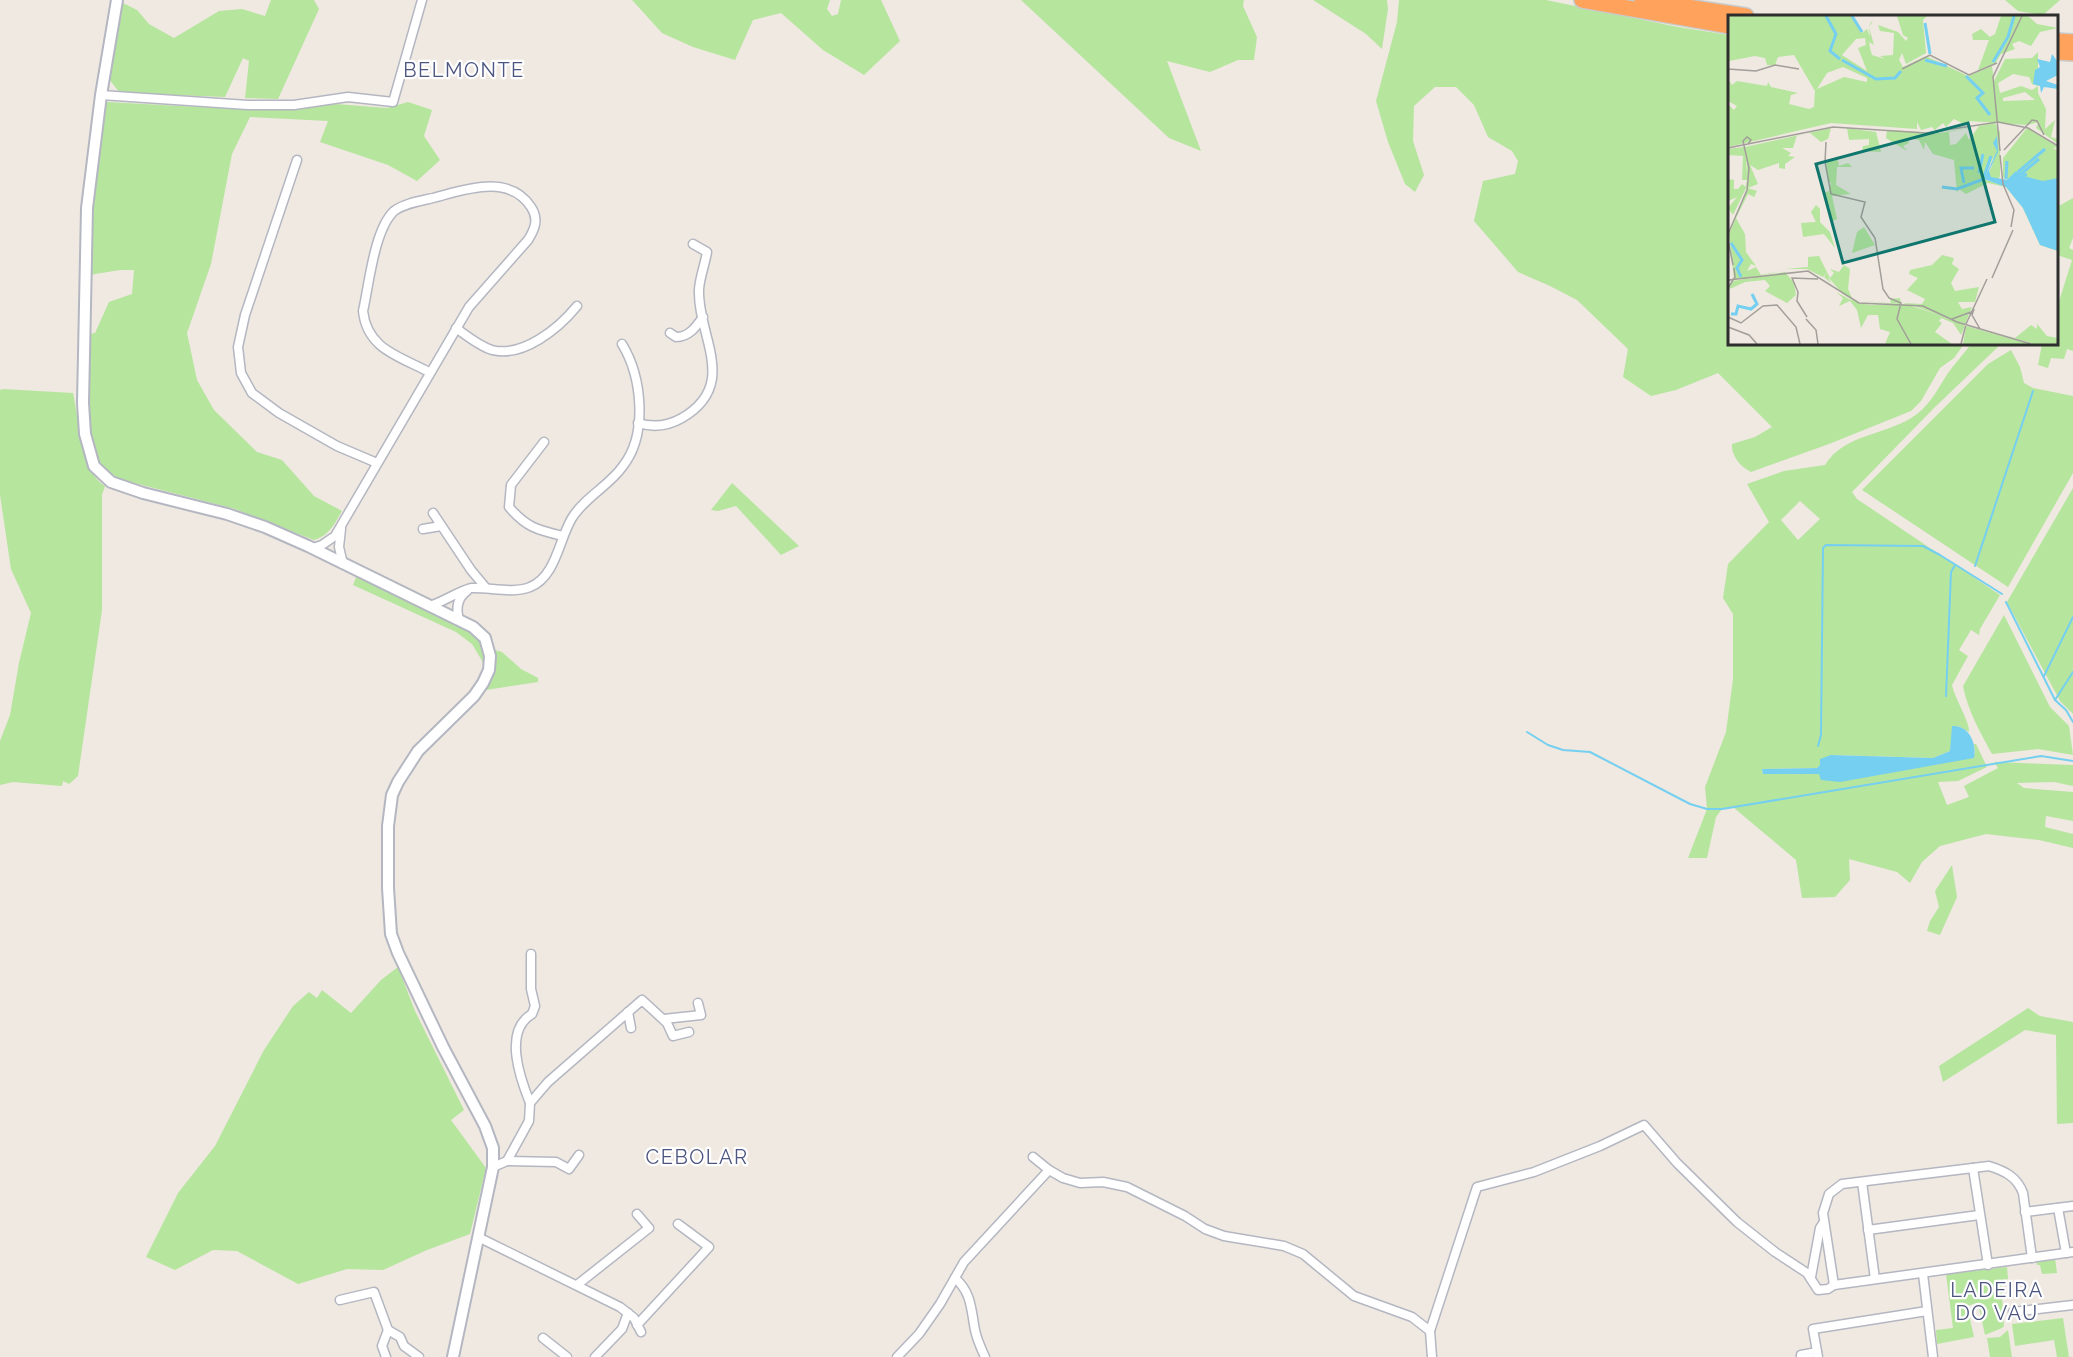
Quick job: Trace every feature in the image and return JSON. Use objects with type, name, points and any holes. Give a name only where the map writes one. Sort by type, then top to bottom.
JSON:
[{"type":"highway","points":[[1582,0],[1728,26]]},
{"type":"highway","points":[[1642,0],[1740,15]]},
{"type":"highway","points":[[2058,41],[2073,42]]},
{"type":"highway","points":[[2058,52],[2073,53]]},
{"type":"street","points":[[117,0],[101,95],[87,208],[83,403],[85,434],[94,466],[111,482],[143,493],[227,514],[265,527],[313,548],[473,627],[485,638],[490,656],[489,670],[474,696],[418,750],[405,768],[392,795],[388,826],[390,934],[443,1047],[485,1126],[493,1148],[493,1167],[453,1357]]},
{"type":"street","points":[[101,95],[248,105],[294,105],[348,97],[393,102],[422,0]]},
{"type":"street","points":[[297,160],[245,315],[238,347],[241,373],[252,393],[279,413],[337,446],[377,463]]},
{"type":"street","points":[[313,548],[335,536],[469,307],[536,228],[535,213],[526,200],[512,190],[483,186],[406,205],[394,212],[384,225],[378,241],[363,311],[364,322],[369,335],[378,344],[429,372]]},
{"type":"street","points":[[638,423],[650,427],[672,423],[690,413],[705,397],[714,376],[711,346],[703,317],[699,289],[707,252],[693,244]]},
{"type":"street","points":[[456,328],[469,339],[492,350],[507,351],[528,345],[577,306]]},
{"type":"street","points":[[670,333],[681,337],[694,330],[703,317]]},
{"type":"street","points":[[429,606],[441,603],[471,588],[532,587],[548,573],[573,516],[589,497],[623,467],[635,442],[639,396],[628,354],[622,344]]},
{"type":"street","points":[[544,442],[512,485],[509,507],[521,521],[543,532],[563,536]]},
{"type":"street","points":[[433,513],[471,570],[486,588]]},
{"type":"street","points":[[343,564],[339,548],[340,532],[344,522]]},
{"type":"street","points":[[423,529],[441,526]]},
{"type":"street","points":[[459,620],[456,612],[458,602],[463,593],[471,588]]},
{"type":"street","points":[[507,1161],[528,1121],[530,1103],[519,1072],[516,1050],[519,1026],[532,1014],[535,1006],[531,989],[531,954]]},
{"type":"street","points":[[530,1103],[548,1082],[642,1000],[664,1020],[674,1036],[690,1032]]},
{"type":"street","points":[[664,1020],[701,1016],[698,1004]]},
{"type":"street","points":[[628,1012],[631,1028]]},
{"type":"street","points":[[1432,1357],[1430,1330],[1477,1187],[1534,1172],[1600,1146],[1644,1125],[1677,1163],[1737,1222],[1811,1277],[1818,1290],[1828,1289],[1834,1285],[2069,1253],[2058,1208]]},
{"type":"street","points":[[493,1167],[507,1161],[556,1162],[568,1168],[579,1155]]},
{"type":"street","points":[[1033,1157],[1063,1178],[1080,1183],[1104,1182],[1127,1187],[1185,1216],[1205,1229],[1224,1236],[1284,1246],[1303,1254],[1354,1296],[1412,1317],[1430,1330]]},
{"type":"street","points":[[1834,1285],[1823,1213],[1829,1194],[1842,1184],[1989,1166],[2006,1171],[2020,1185],[2023,1193],[2032,1258]]},
{"type":"street","points":[[1973,1168],[1988,1265]]},
{"type":"street","points":[[897,1357],[919,1334],[964,1262],[1049,1170]]},
{"type":"street","points":[[1862,1182],[1875,1279]]},
{"type":"street","points":[[2025,1212],[2073,1206]]},
{"type":"street","points":[[577,1285],[649,1228],[637,1214]]},
{"type":"street","points":[[1869,1230],[1979,1215]]},
{"type":"street","points":[[1811,1277],[1820,1228],[1824,1222]]},
{"type":"street","points":[[478,1237],[620,1307],[634,1318],[639,1328],[709,1247],[678,1224]]},
{"type":"street","points":[[1923,1274],[1933,1357]]},
{"type":"street","points":[[955,1278],[964,1286],[972,1304],[975,1329],[985,1357]]},
{"type":"street","points":[[340,1300],[374,1292],[388,1330],[400,1337],[404,1346],[419,1357]]},
{"type":"street","points":[[2013,1312],[2073,1305]]},
{"type":"street","points":[[1801,1357],[1801,1355],[1818,1355],[1813,1329],[1928,1311]]},
{"type":"street","points":[[595,1357],[622,1329],[628,1313]]},
{"type":"street","points":[[386,1357],[382,1346],[388,1330]]},
{"type":"street","points":[[543,1338],[567,1357]]},
{"type":"green space","points":[[271,0],[314,0],[319,9],[278,99],[245,98],[249,61],[243,58],[225,97],[120,93],[109,79],[119,6],[123,3],[137,10],[149,24],[174,38],[219,11],[242,9],[265,16]]},
{"type":"green space","points":[[632,0],[830,0],[827,9],[832,16],[838,14],[841,0],[881,0],[900,41],[864,75],[823,50],[781,13],[753,20],[735,60],[693,47],[662,33]]},
{"type":"green space","points":[[1021,0],[1244,0],[1243,6],[1257,37],[1254,60],[1238,60],[1210,72],[1167,61],[1201,151],[1169,138]]},
{"type":"green space","points":[[1313,0],[1387,0],[1388,9],[1382,49],[1366,34]]},
{"type":"green space","points":[[1399,0],[1546,0],[1728,35],[1728,345],[1963,345],[1954,358],[1940,368],[1921,401],[1911,411],[1829,444],[1751,472],[1747,470],[1735,457],[1732,444],[1755,437],[1772,427],[1718,373],[1676,390],[1651,396],[1623,377],[1628,349],[1577,300],[1518,272],[1474,221],[1483,181],[1515,174],[1518,161],[1512,151],[1488,137],[1474,105],[1456,87],[1435,87],[1414,106],[1413,141],[1424,175],[1415,192],[1405,184],[1388,142],[1376,101],[1397,22]]},
{"type":"green space","points":[[2005,0],[2060,0],[2043,15],[2018,11]]},
{"type":"green space","points":[[107,102],[236,109],[290,109],[336,104],[387,108],[408,102],[432,110],[424,136],[440,160],[417,181],[388,165],[320,142],[328,121],[250,117],[232,154],[211,264],[187,333],[197,380],[214,410],[257,452],[282,460],[314,496],[342,511],[331,528],[319,538],[314,540],[235,509],[119,479],[100,465],[91,439],[87,396],[89,334],[95,333],[109,302],[132,294],[134,270],[89,275],[96,158],[102,107]]},
{"type":"green space","points":[[2073,198],[2073,238],[2069,248],[2073,250],[2073,351],[2067,349],[2064,359],[2051,358],[2048,368],[2038,365],[2042,345],[2058,345],[2058,305],[2072,260],[2058,255],[2058,206]]},
{"type":"green space","points":[[1970,345],[2000,345],[1852,492],[1857,499],[2000,595],[1980,629],[1979,635],[1971,630],[1959,650],[1968,656],[1952,685],[1969,732],[1958,726],[1950,751],[1933,758],[1831,755],[1817,768],[1762,769],[1763,774],[1819,774],[1975,754],[1974,744],[1976,744],[1987,767],[1958,781],[1938,782],[1947,805],[1969,797],[1964,786],[1998,768],[1994,762],[2073,765],[2073,786],[2054,782],[2017,783],[2024,788],[2073,792],[2073,821],[2046,816],[2045,827],[2073,834],[2073,848],[2039,840],[1986,834],[1940,846],[1922,862],[1910,883],[1897,872],[1849,859],[1850,880],[1835,897],[1802,898],[1796,860],[1733,807],[1722,809],[1716,817],[1707,858],[1688,858],[1707,809],[1705,787],[1726,732],[1733,679],[1733,614],[1723,598],[1728,564],[1769,522],[1747,484],[1784,471],[1825,465],[1833,454],[1855,440],[1906,421],[1926,405]],"holes":[[[1800,501],[1820,519],[1798,540],[1781,520]]]},
{"type":"green space","points":[[2011,350],[2020,367],[2024,383],[2033,388],[2073,396],[2073,473],[2008,587],[1862,490],[1988,364]]},
{"type":"green space","points":[[0,390],[73,393],[86,457],[97,479],[105,486],[102,495],[102,610],[78,776],[69,784],[63,781],[62,786],[13,782],[0,785],[0,741],[10,715],[31,613],[11,569],[0,495]]},
{"type":"green space","points":[[732,483],[799,546],[781,555],[736,506],[718,511],[711,510]]},
{"type":"green space","points":[[2073,488],[2073,714],[2060,701],[2007,602]]},
{"type":"green space","points":[[357,575],[442,613],[472,630],[484,644],[484,664],[472,644],[456,632],[353,585]]},
{"type":"green space","points":[[2004,615],[2050,707],[2069,726],[2073,755],[2038,749],[1992,754],[1979,729],[1963,686]]},
{"type":"green space","points":[[495,650],[502,652],[521,669],[538,678],[538,682],[486,690],[496,665]]},
{"type":"green space","points":[[1952,865],[1957,897],[1940,935],[1927,931],[1939,907],[1935,891]]},
{"type":"green space","points":[[398,967],[415,1011],[464,1110],[451,1120],[486,1168],[470,1234],[383,1270],[347,1269],[298,1284],[237,1251],[213,1250],[175,1270],[146,1257],[178,1193],[215,1146],[264,1050],[293,1006],[309,992],[317,998],[322,990],[351,1013],[381,980]]},
{"type":"green space","points":[[2028,1008],[2040,1016],[2073,1022],[2073,1123],[2057,1124],[2056,1035],[2025,1030],[1943,1082],[1939,1066]]},
{"type":"green space","points":[[2055,1258],[2057,1273],[2042,1274],[2036,1260]]},
{"type":"green space","points":[[2007,1267],[2008,1279],[2001,1280],[2004,1326],[1985,1335],[1978,1303],[1967,1306],[1974,1337],[1937,1344],[1936,1330],[1953,1328],[1946,1274]]},
{"type":"green space","points":[[2063,1318],[2069,1357],[2057,1357],[2054,1340],[2015,1346],[2012,1324]]},
{"type":"green space","points":[[2008,1330],[2012,1357],[1990,1357],[1987,1338],[2000,1337]]},
{"type":"water","points":[[1952,726],[1963,728],[1970,736],[1975,752],[1974,758],[1840,782],[1821,780],[1819,774],[1763,774],[1762,769],[1817,768],[1820,765],[1820,759],[1831,755],[1933,758],[1950,751]]},
{"type":"waterway","points":[[1975,566],[2033,391]]},
{"type":"waterway","points":[[1818,746],[1821,735],[1823,548],[1826,545],[1923,546],[2002,594]]},
{"type":"waterway","points":[[1946,696],[1951,572],[1955,565]]},
{"type":"waterway","points":[[2006,602],[2055,700],[2066,710],[2073,722]]},
{"type":"waterway","points":[[2044,676],[2073,617]]},
{"type":"waterway","points":[[2055,700],[2073,672]]},
{"type":"waterway","points":[[1527,732],[1548,745],[1563,750],[1590,752],[1690,804],[1707,809],[1722,809],[2041,756],[2073,761]]},
{"type":"district","name":"BELMONTE","points":[[464,70]]},
{"type":"district","name":"CEBOLAR","points":[[697,1157]]},
{"type":"district","name":"LADEIRA DO VAU","points":[[1997,1302]]}]
